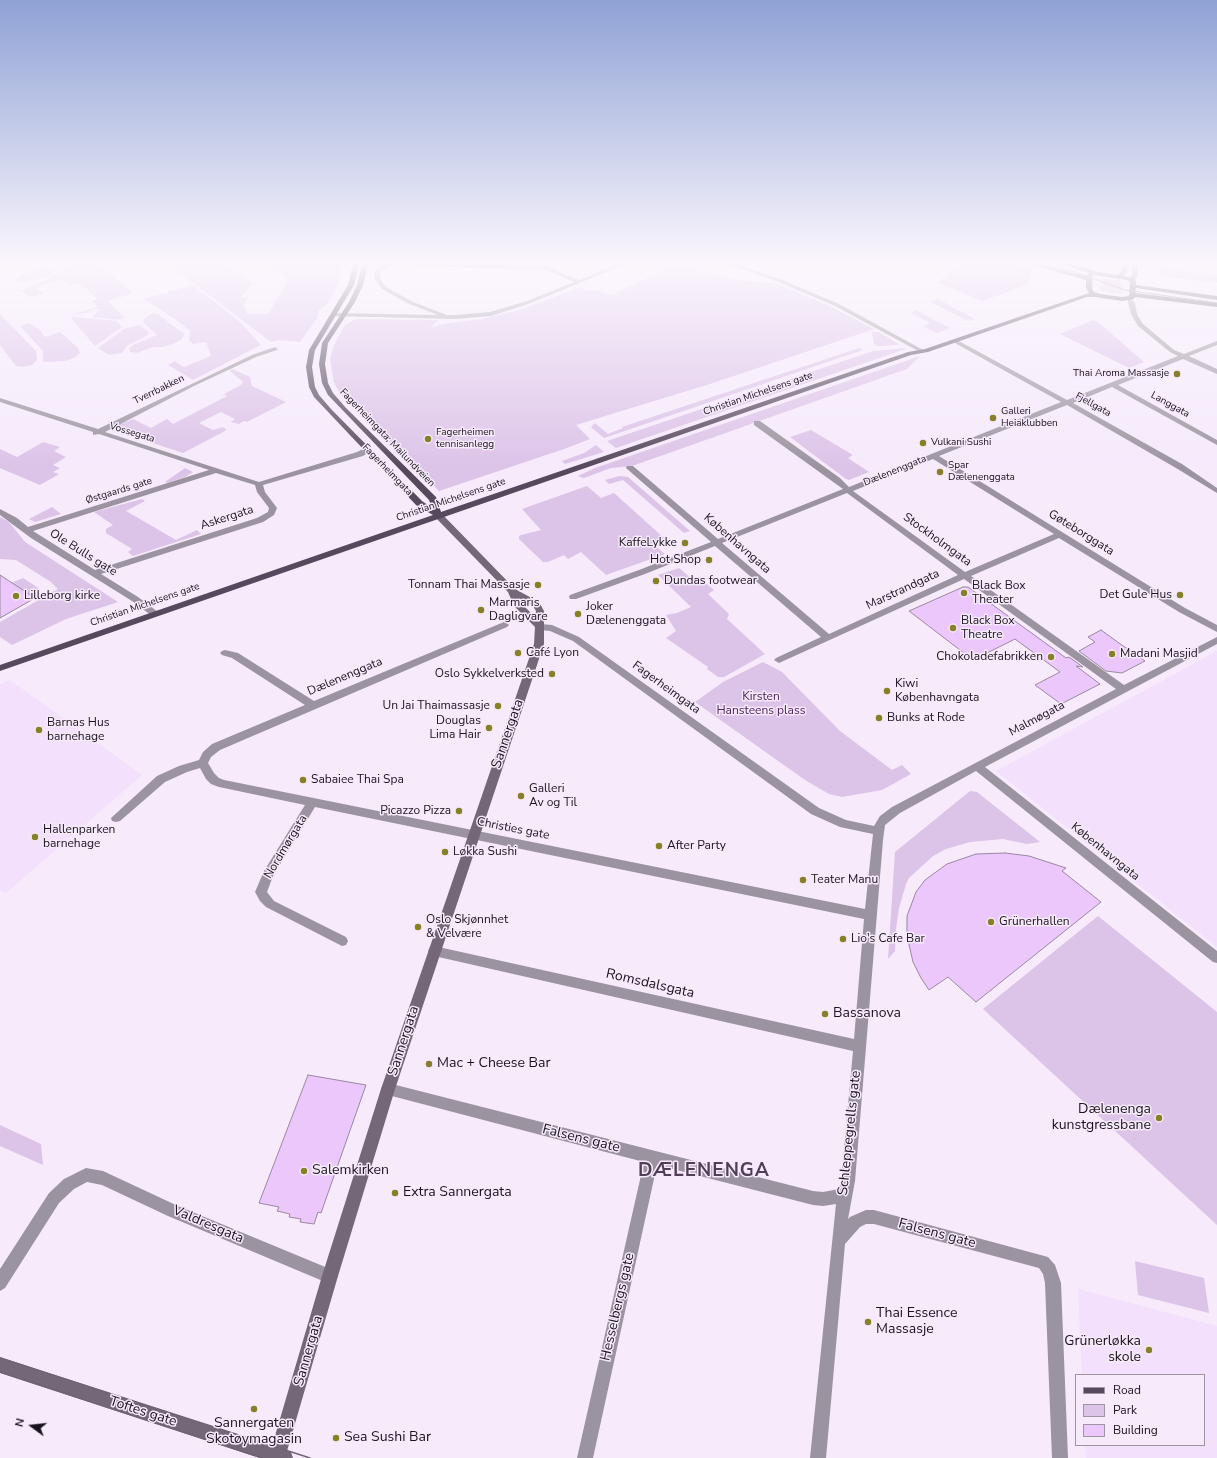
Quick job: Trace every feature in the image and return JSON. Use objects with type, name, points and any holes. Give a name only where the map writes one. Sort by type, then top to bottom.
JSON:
[{"type":"main road","name":"Fagerheimgata","points":[[323,332],[312,350],[309,367],[309,377],[314,393],[420,503],[438,515]]},
{"type":"main road","name":"Fagerheimgata; Mailundveien","points":[[332,332],[325,343],[323,350],[323,377],[330,394],[433,499],[438,515]]},
{"type":"main road","name":"Christian Michelsens gate","points":[[0,668],[968,332]]},
{"type":"main road","name":"Christian Michelsens gate","points":[[916,351],[955,341],[981,332]]},
{"type":"street","points":[[883,332],[916,351]]},
{"type":"street","points":[[1147,332],[1168,348],[1217,372]]},
{"type":"street","name":"Fjellgata","points":[[955,341],[1068,402],[1179,466],[1217,491]]},
{"type":"street","name":"Dælenenggata","points":[[573,597],[715,543],[1217,343]]},
{"type":"street","name":"Tverrbakken","points":[[96,433],[212,375],[254,356],[275,349]]},
{"type":"street","name":"Langgata","points":[[1112,384],[1213,437],[1217,443]]},
{"type":"street","name":"Vossegata","points":[[0,400],[96,433],[259,484]]},
{"type":"street","name":"Stockholmgata","points":[[757,423],[837,480],[858,498],[1123,689]]},
{"type":"street","points":[[259,484],[360,454],[368,450]]},
{"type":"street","name":"Gøteborggata","points":[[933,456],[1182,610],[1217,629]]},
{"type":"street","name":"Københavngata","points":[[630,468],[715,543],[828,638]]},
{"type":"street","name":"Østgaards gate","points":[[27,530],[217,470]]},
{"type":"street","name":"Askergata","points":[[94,573],[260,520],[271,513],[273,508],[261,492],[259,484]]},
{"type":"street","name":"Ole Bulls gate","points":[[0,511],[155,614]]},
{"type":"street","name":"Fagerheimgata","points":[[438,515],[512,591],[536,604],[540,611],[540,627]]},
{"type":"street","name":"Marstrandgata","points":[[779,660],[965,575],[1061,534]]},
{"type":"street","name":"Fagerheimgata","points":[[512,591],[517,604],[540,627],[552,628],[576,639],[819,814],[844,824],[878,831]]},
{"type":"street","name":"Dælenenggata","points":[[203,763],[207,755],[216,747],[312,705],[504,625]]},
{"type":"street","name":"Sannergata","points":[[280,1457],[330,1276],[388,1089],[473,834],[537,650],[540,627]]},
{"type":"street","name":"Malmøgata","points":[[878,831],[884,819],[889,814],[1217,640]]},
{"type":"street","points":[[225,653],[235,655],[312,705]]},
{"type":"street","points":[[116,818],[161,779],[183,769],[203,763]]},
{"type":"street","name":"Christies gate","points":[[203,763],[206,771],[215,781],[312,803],[473,834],[871,916]]},
{"type":"street","name":"Københavngata","points":[[977,766],[1217,958]]},
{"type":"street","name":"Nordmørgata","points":[[312,803],[268,874],[261,892],[270,904],[342,941]]},
{"type":"street","name":"Schleppegrells gate","points":[[818,1458],[838,1240],[844,1195],[848,1181],[878,831]]},
{"type":"street","name":"Romsdalsgata","points":[[434,951],[859,1046]]},
{"type":"street","name":"Falsens gate","points":[[388,1089],[813,1198],[823,1199],[844,1195]]},
{"type":"street","name":"Hesselbergs gate","points":[[585,1458],[652,1157]]},
{"type":"street","name":"Valdresgata","points":[[0,1283],[54,1198],[69,1184],[86,1175],[103,1178],[173,1211],[330,1276]]},
{"type":"street","name":"Falsens gate","points":[[838,1240],[855,1222],[866,1217],[874,1217],[1043,1262],[1050,1270],[1053,1283],[1060,1458]]},
{"type":"street","name":"Toftes gate","points":[[0,1365],[280,1457]]},
{"type":"shaded area","points":[[1217,651],[1217,947],[996,771]]},
{"type":"shaded area","name":"Barnas Hus barnehage","points":[[10,680],[142,775],[6,893],[0,890],[0,684]]},
{"type":"shaded area","name":"Grünerløkka skole","points":[[1078,1289],[1217,1326],[1217,1458],[1086,1458],[1085,1446],[1205,1446],[1205,1374],[1082,1374]]},
{"type":"green space","points":[[0,332],[18,332],[36,351],[37,360],[32,365],[22,367],[16,366],[0,345]]},
{"type":"green space","points":[[26,332],[41,332],[45,337],[60,332],[78,348],[80,353],[74,358],[65,361],[45,362],[43,361],[43,351]]},
{"type":"green space","points":[[83,332],[115,332],[95,346]]},
{"type":"green space","points":[[120,332],[149,332],[148,335],[127,346],[122,353],[109,355],[98,348]]},
{"type":"green space","points":[[154,332],[181,332],[184,334],[182,339],[163,347],[153,347],[137,353],[130,352],[129,348],[133,345],[157,335]]},
{"type":"green space","points":[[190,332],[249,332],[261,345],[193,380],[168,365],[175,361],[184,367],[211,356],[206,342],[193,344],[189,340]]},
{"type":"green space","points":[[258,332],[307,332],[300,342],[279,340],[271,342]]},
{"type":"green space","points":[[341,332],[865,332],[713,383],[576,425],[590,439],[439,491],[341,395],[334,383],[330,359],[334,345]]},
{"type":"green space","points":[[872,332],[879,332],[900,345],[877,346],[874,344]]},
{"type":"green space","points":[[1065,332],[1110,332],[1144,362],[1129,368],[1060,334]]},
{"type":"green space","points":[[859,348],[863,350],[604,438],[591,427],[595,423],[608,434],[623,428],[622,427]]},
{"type":"green space","points":[[906,349],[616,448],[607,441],[873,351]]},
{"type":"green space","points":[[920,356],[907,369],[632,466],[611,468],[584,478],[578,476],[595,468]]},
{"type":"green space","points":[[232,369],[250,377],[252,386],[286,402],[247,422],[244,421],[239,424],[231,422],[235,419],[221,412],[199,423],[213,430],[223,427],[226,429],[225,431],[183,453],[113,430],[117,425],[133,419],[151,428],[167,419],[173,424],[227,396],[224,394],[241,385],[243,382],[230,371]]},
{"type":"green space","points":[[811,430],[853,455],[848,458],[869,472],[849,480],[846,479],[790,437]]},
{"type":"green space","points":[[43,442],[60,447],[54,451],[66,457],[53,465],[60,468],[53,472],[59,474],[40,485],[0,468],[0,449],[17,457]]},
{"type":"green space","points":[[596,445],[604,452],[565,464],[562,461],[584,453]]},
{"type":"green space","points":[[185,468],[193,472],[185,477],[168,483],[165,482]]},
{"type":"green space","points":[[620,476],[628,477],[690,531],[684,533],[623,480],[609,484],[605,480]]},
{"type":"green space","points":[[587,486],[601,498],[614,493],[664,538],[652,543],[665,554],[606,575],[581,552],[568,559],[564,555],[548,562],[543,562],[519,539],[519,536],[521,535],[541,530],[522,509]]},
{"type":"green space","points":[[142,499],[145,501],[126,511],[176,540],[197,530],[201,534],[133,556],[128,552],[132,549],[106,533],[106,529],[113,525],[94,512]]},
{"type":"green space","points":[[52,507],[61,514],[35,522],[29,519]]},
{"type":"green space","points":[[0,517],[9,522],[25,542],[118,602],[66,619],[12,645],[0,637],[0,622],[58,589],[51,582],[16,560],[0,559]]},
{"type":"green space","points":[[679,568],[692,579],[698,577],[714,590],[708,594],[729,614],[727,619],[765,654],[724,677],[718,677],[707,669],[708,667],[666,638],[676,631],[666,615],[677,613],[691,607],[658,575]]},
{"type":"green space","points":[[23,578],[40,589],[29,595],[11,583]]},
{"type":"green space","name":"Kirsten Hansteens plass","points":[[763,662],[782,672],[840,731],[892,770],[902,765],[911,774],[882,790],[842,797],[829,794],[805,780],[695,702],[723,682]]},
{"type":"green space","points":[[970,791],[977,792],[1040,842],[1027,844],[1003,839],[970,842],[946,849],[933,856],[909,878],[906,884],[899,908],[895,951],[888,959],[895,852]]},
{"type":"green space","name":"Dælenenga kunstgressbane","points":[[1098,916],[1217,1012],[1217,1225],[983,1009]]},
{"type":"green space","points":[[0,1125],[41,1144],[43,1165],[0,1146]]},
{"type":"green space","points":[[1135,1261],[1204,1278],[1209,1313],[1138,1295]]},
{"type":"building","name":"Lilleborg kirke","points":[[0,575],[35,598],[0,618]]},
{"type":"building","points":[[963,587],[968,587],[1066,658],[1069,657],[1083,667],[1076,666],[1100,684],[1061,704],[1035,685],[1060,672],[1015,639],[973,660],[909,611]]},
{"type":"building","name":"Madani Masjid","points":[[1101,630],[1145,661],[1122,673],[1106,671],[1079,651],[1095,642],[1088,637]]},
{"type":"building","name":"Grünerhallen","points":[[1005,853],[1029,856],[1066,868],[1062,871],[1101,902],[976,1002],[948,977],[929,990],[913,962],[907,936],[907,916],[916,892],[925,880],[947,864],[976,854]]},
{"type":"building","name":"Salemkirken","points":[[308,1075],[366,1085],[321,1213],[318,1212],[314,1224],[300,1222],[301,1219],[289,1217],[290,1214],[277,1211],[279,1207],[259,1203]]},
{"type":"tram line","points":[[0,1358],[310,1458]]},
{"type":"tram line","points":[[0,1372],[262,1458]]},
{"type":"place","name":"Thai Aroma Massasje","points":[[1177,374]]},
{"type":"place","name":"Galleri Heiaklubben","points":[[993,418]]},
{"type":"place","name":"Fagerheimen tennisanlegg","points":[[428,439]]},
{"type":"place","name":"Vulkani Sushi","points":[[923,443]]},
{"type":"place","name":"Spar Dælenenggata","points":[[940,472]]},
{"type":"place","name":"KaffeLykke","points":[[685,543]]},
{"type":"place","name":"Hot Shop","points":[[709,560]]},
{"type":"place","name":"Dundas footwear","points":[[656,581]]},
{"type":"place","name":"Tonnam Thai Massasje","points":[[538,585]]},
{"type":"place","name":"Black Box Theater","points":[[964,593]]},
{"type":"place","name":"Det Gule Hus","points":[[1180,595]]},
{"type":"place","name":"Lilleborg kirke","points":[[16,596]]},
{"type":"place","name":"Marmaris Dagligvare","points":[[481,610]]},
{"type":"place","name":"Joker Dælenenggata","points":[[578,614]]},
{"type":"place","name":"Black Box Theatre","points":[[953,628]]},
{"type":"place","name":"Café Lyon","points":[[518,653]]},
{"type":"place","name":"Madani Masjid","points":[[1112,654]]},
{"type":"place","name":"Chokoladefabrikken","points":[[1051,657]]},
{"type":"place","name":"Oslo Sykkelverksted","points":[[552,674]]},
{"type":"place","name":"Kiwi Københavngata","points":[[887,691]]},
{"type":"place","name":"Un Jai Thaimassasje","points":[[498,706]]},
{"type":"place","name":"Bunks at Rode","points":[[879,718]]},
{"type":"place","name":"Douglas Lima Hair","points":[[489,728]]},
{"type":"place","name":"Barnas Hus barnehage","points":[[39,730]]},
{"type":"place","name":"Sabaiee Thai Spa","points":[[303,780]]},
{"type":"place","name":"Galleri Av og Til","points":[[521,796]]},
{"type":"place","name":"Picazzo Pizza","points":[[459,811]]},
{"type":"place","name":"Hallenparken barnehage","points":[[35,837]]},
{"type":"place","name":"After Party","points":[[659,846]]},
{"type":"place","name":"Løkka Sushi","points":[[445,852]]},
{"type":"place","name":"Teater Manu","points":[[803,880]]},
{"type":"place","name":"Grünerhallen","points":[[991,922]]},
{"type":"place","name":"Oslo Skjønnhet & Velvære","points":[[418,927]]},
{"type":"place","name":"Lio's Cafe Bar","points":[[843,939]]},
{"type":"place","name":"Bassanova","points":[[825,1014]]},
{"type":"place","name":"Mac + Cheese Bar","points":[[429,1064]]},
{"type":"place","name":"Dælenenga kunstgressbane","points":[[1159,1118]]},
{"type":"place","name":"Salemkirken","points":[[304,1171]]},
{"type":"place","name":"Extra Sannergata","points":[[395,1193]]},
{"type":"place","name":"Thai Essence Massasje","points":[[868,1322]]},
{"type":"place","name":"Grünerløkka skole","points":[[1149,1350]]},
{"type":"place","name":"Sannergaten Skotøymagasin","points":[[254,1409]]},
{"type":"place","name":"Sea Sushi Bar","points":[[336,1438]]},
{"type":"district","name":"DÆLENENGA","points":[[704,1171]]}]
